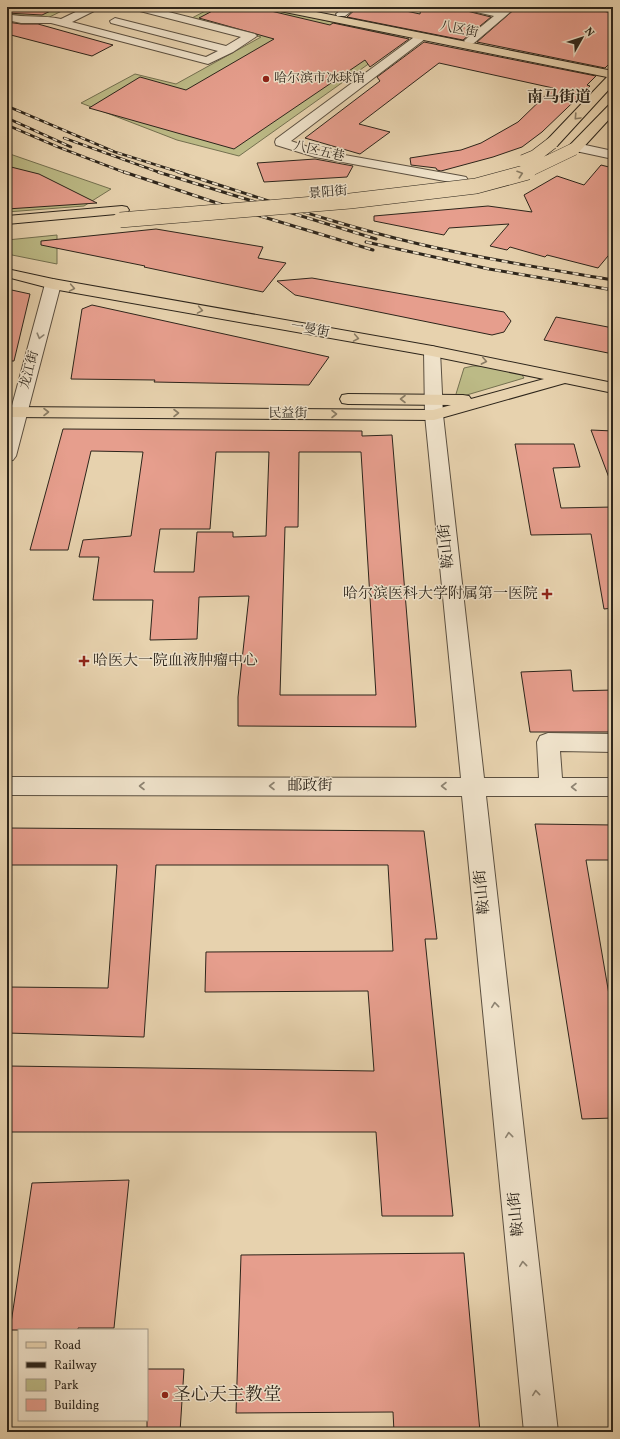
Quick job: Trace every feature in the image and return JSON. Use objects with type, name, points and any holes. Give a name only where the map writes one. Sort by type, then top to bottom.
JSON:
[{"type":"main road","name":"八区街","points":[[275,7],[421,36],[613,77]]},
{"type":"main road","name":"八区街","points":[[304,7],[613,70]]},
{"type":"main road","name":"景阳街","points":[[7,229],[121,215],[376,190],[461,180],[502,170],[535,156],[552,143],[613,77]]},
{"type":"main road","name":"景阳街","points":[[7,220],[121,215],[350,201],[476,186],[528,172],[575,148],[613,108]]},
{"type":"main road","name":"一曼街","points":[[7,273],[54,284],[432,351],[613,388]]},
{"type":"main road","name":"民益街","points":[[14,406],[433,407],[558,376]]},
{"type":"street","points":[[62,23],[94,7]]},
{"type":"street","points":[[98,23],[138,43],[208,61],[251,36],[191,15],[162,7]]},
{"type":"street","points":[[341,14],[352,7]]},
{"type":"street","points":[[467,7],[507,10]]},
{"type":"street","points":[[7,17],[21,20],[51,20],[82,28],[116,16],[130,14],[142,8],[191,15]]},
{"type":"street","points":[[470,41],[507,10]]},
{"type":"street","points":[[130,14],[240,42]]},
{"type":"street","points":[[138,43],[191,15]]},
{"type":"street","points":[[98,23],[116,16],[158,32],[229,50]]},
{"type":"street","name":"八区五巷","points":[[421,36],[281,142],[315,153],[461,180]]},
{"type":"street","points":[[575,148],[613,156]]},
{"type":"street","name":"龙江街","points":[[7,456],[14,406],[54,284]]},
{"type":"street","name":"鞍山街","points":[[432,351],[433,407],[541,1432]]},
{"type":"street","points":[[551,787],[548,742],[613,743]]},
{"type":"street","name":"邮政街","points":[[7,786],[613,787]]},
{"type":"green space","points":[[7,7],[70,7],[31,26],[7,19]]},
{"type":"green space","name":"哈尔滨市冰球馆","points":[[213,7],[264,7],[405,38],[239,156],[177,140],[81,103],[135,74],[176,84],[261,37],[190,19]]},
{"type":"green space","points":[[7,153],[111,189],[84,206],[7,212]]},
{"type":"green space","points":[[57,235],[57,264],[7,254],[7,240]]},
{"type":"green space","points":[[473,366],[521,373],[524,378],[460,397],[456,394],[464,368]]},
{"type":"building","points":[[7,7],[59,7],[42,15],[7,13]]},
{"type":"building","name":"哈尔滨市冰球馆","points":[[220,7],[254,7],[330,25],[333,23],[409,39],[370,67],[365,60],[234,149],[89,108],[140,77],[186,90],[274,39],[199,18]]},
{"type":"building","points":[[358,7],[387,7],[420,14],[421,7],[461,7],[463,10],[491,17],[463,40],[347,17]]},
{"type":"building","points":[[517,7],[582,7],[613,13],[613,60],[605,68],[477,42]]},
{"type":"building","points":[[7,22],[38,24],[113,45],[92,56],[7,34]]},
{"type":"building","points":[[424,42],[596,76],[587,85],[590,86],[542,132],[522,147],[493,157],[441,171],[437,170],[436,168],[411,165],[410,158],[461,150],[481,143],[518,122],[553,88],[439,63],[359,124],[390,132],[360,154],[305,138],[380,81],[377,77]]},
{"type":"building","points":[[315,159],[353,166],[347,177],[264,182],[257,163]]},
{"type":"building","points":[[601,165],[613,168],[613,250],[598,268],[547,255],[545,257],[510,247],[507,250],[490,246],[509,224],[449,228],[444,235],[374,221],[374,216],[488,206],[532,212],[524,195],[557,176],[584,185]]},
{"type":"building","points":[[7,166],[39,174],[97,203],[7,209]]},
{"type":"building","points":[[156,229],[263,247],[258,258],[286,263],[263,292],[41,245],[41,241]]},
{"type":"building","points":[[312,278],[504,312],[511,321],[504,332],[492,335],[295,295],[277,281]]},
{"type":"building","points":[[7,289],[30,294],[14,361],[7,361]]},
{"type":"building","points":[[92,305],[329,357],[309,385],[71,379],[82,309]]},
{"type":"building","points":[[556,317],[613,328],[613,354],[544,340]]},
{"type":"building","points":[[63,429],[362,431],[362,436],[392,435],[416,727],[238,726],[238,697],[249,596],[199,597],[197,639],[150,640],[153,600],[93,600],[99,557],[79,557],[83,540],[131,536],[143,452],[91,451],[68,550],[30,550]],"holes":[[[216,452],[269,452],[266,536],[233,537],[233,532],[197,532],[194,572],[154,572],[160,529],[210,529]],[[299,452],[361,452],[376,695],[280,695],[285,527],[298,527]]]},
{"type":"building","points":[[591,430],[613,431],[613,483],[611,483]]},
{"type":"building","points":[[515,444],[574,444],[580,467],[553,468],[561,508],[613,507],[613,608],[604,609],[591,534],[531,535]]},
{"type":"building","points":[[571,670],[573,691],[613,690],[613,732],[530,732],[521,672]]},
{"type":"building","points":[[535,824],[613,825],[613,860],[586,860],[613,1018],[613,1118],[582,1119]]},
{"type":"building","points":[[7,828],[424,831],[437,939],[425,939],[453,1216],[382,1216],[376,1132],[7,1132],[7,1066],[374,1071],[368,991],[205,992],[206,952],[393,951],[388,865],[156,865],[144,1037],[7,1033],[7,987],[108,988],[117,865],[7,865]]},
{"type":"building","points":[[129,1180],[114,1328],[10,1330],[32,1183]]},
{"type":"building","points":[[464,1253],[480,1432],[394,1432],[393,1412],[236,1413],[241,1255]]},
{"type":"building","name":"圣心天主教堂","points":[[148,1369],[184,1369],[180,1432],[147,1432]]},
{"type":"railway","points":[[7,106],[115,152],[182,173]]},
{"type":"railway","points":[[7,118],[71,147]]},
{"type":"railway","points":[[7,125],[58,147],[126,173]]},
{"type":"railway","points":[[64,138],[160,172]]},
{"type":"railway","points":[[124,172],[217,203],[373,250]]},
{"type":"railway","points":[[160,172],[376,239]]},
{"type":"railway","points":[[178,172],[358,228],[419,244],[516,264],[613,280]]},
{"type":"railway","points":[[366,242],[489,269],[613,290]]},
{"type":"place","name":"哈尔滨市冰球馆","points":[[266,79]]},
{"type":"place","name":"哈尔滨医科大学附属第一医院","points":[[547,594]]},
{"type":"place","name":"哈医大一院血液肿瘤中心","points":[[84,661]]},
{"type":"place","name":"圣心天主教堂","points":[[165,1395]]},
{"type":"district","name":"南马街道","points":[[559,98]]}]
